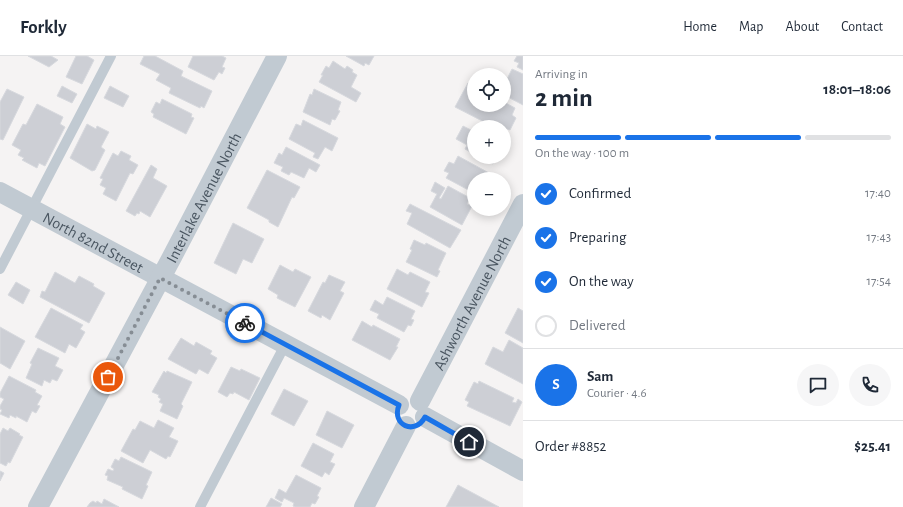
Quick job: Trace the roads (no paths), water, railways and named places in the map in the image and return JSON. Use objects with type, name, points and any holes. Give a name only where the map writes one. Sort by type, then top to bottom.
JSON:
[{"type":"street","name":"Interlake Avenue North","points":[[38,507],[277,56]]},
{"type":"street","name":"North 82nd Street","points":[[0,192],[399,405]]},
{"type":"street","name":"Ashworth Avenue North","points":[[422,409],[523,204]]},
{"type":"street","points":[[422,409],[420,424],[416,426],[406,426],[399,420],[397,415],[399,405],[406,399],[411,398],[422,409],[523,471]]},
{"type":"street","points":[[364,507],[406,426]]},
{"type":"lane","points":[[0,269],[111,56]]},
{"type":"lane","points":[[200,507],[285,345]]}]
